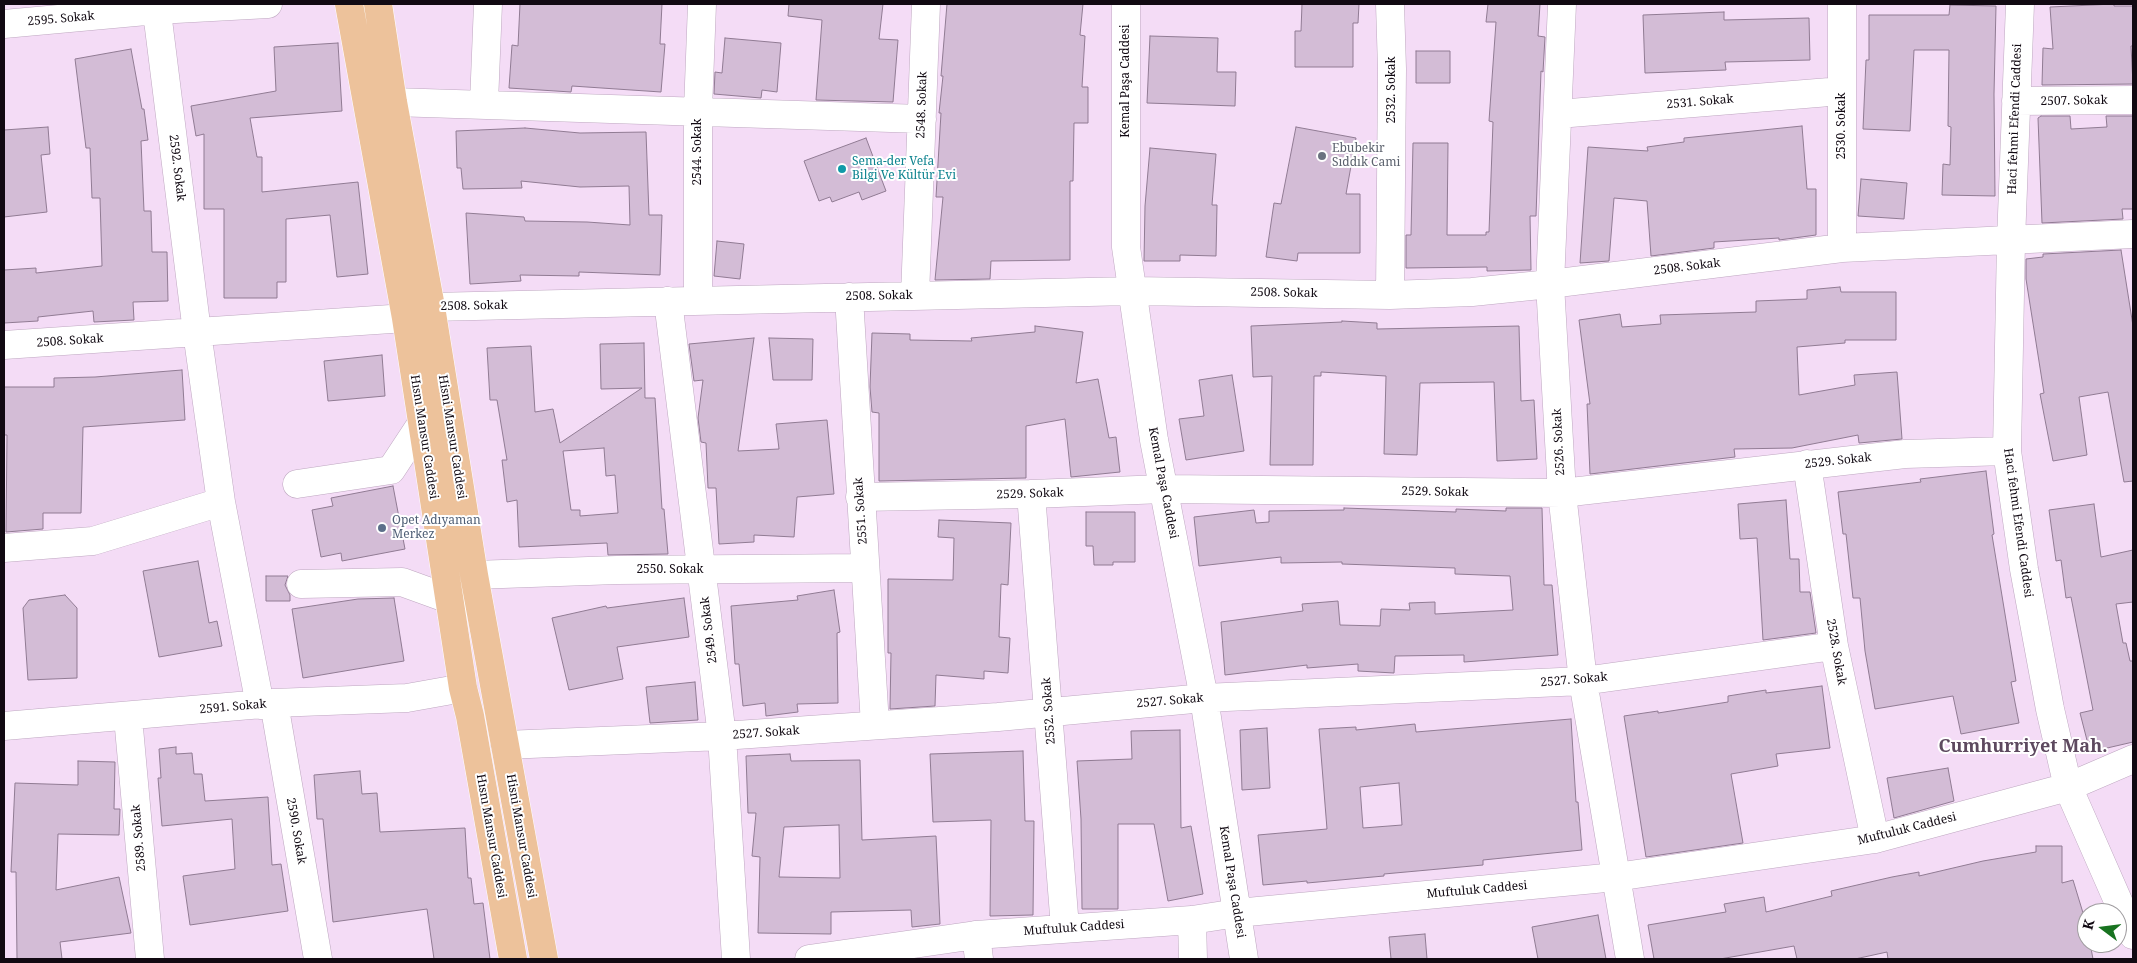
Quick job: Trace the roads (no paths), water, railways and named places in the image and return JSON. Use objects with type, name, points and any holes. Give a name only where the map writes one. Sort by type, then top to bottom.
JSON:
[{"type":"main road","name":"Hısnı Mansur Caddesi","points":[[349,4],[406,318],[463,688],[470,716],[513,959]]},
{"type":"main road","name":"Hisni Mansur Caddesi","points":[[378,4],[393,102],[431,307],[474,575],[544,959]]},
{"type":"street","name":"2595. Sokak","points":[[4,24],[157,7],[268,4]]},
{"type":"street","points":[[484,103],[488,4]]},
{"type":"street","name":"2544. Sokak","points":[[698,301],[698,110],[702,4]]},
{"type":"street","name":"2548. Sokak","points":[[915,296],[926,4]]},
{"type":"street","name":"Kemal Paşa Caddesi","points":[[1126,4],[1126,247],[1154,440],[1204,698],[1244,959]]},
{"type":"street","name":"2532. Sokak","points":[[1390,4],[1392,69],[1390,295]]},
{"type":"street","name":"2526. Sokak","points":[[1562,4],[1550,284],[1562,493],[1583,681],[1630,959]]},
{"type":"street","name":"2530. Sokak","points":[[1842,4],[1842,248]]},
{"type":"street","name":"Haci fehmi Efendi Caddesi","points":[[2020,4],[2011,241],[2007,451],[2024,569],[2050,709],[2068,787],[2133,935]]},
{"type":"street","name":"2592. Sokak","points":[[157,7],[197,332],[221,502]]},
{"type":"street","name":"2531. Sokak","points":[[1558,114],[1842,91]]},
{"type":"street","name":"2507. Sokak","points":[[2016,101],[2133,100]]},
{"type":"street","points":[[393,102],[484,103],[922,119]]},
{"type":"street","name":"2508. Sokak","points":[[431,307],[1132,291],[1390,295],[1472,292],[1842,248],[2133,234]]},
{"type":"street","name":"2551. Sokak","points":[[849,297],[875,726]]},
{"type":"street","name":"2549. Sokak","points":[[668,301],[722,736],[736,959]]},
{"type":"street","name":"2508. Sokak","points":[[4,345],[406,318]]},
{"type":"street","points":[[297,484],[391,470],[422,423]]},
{"type":"street","name":"2529. Sokak","points":[[860,497],[1032,494],[1164,488],[1562,493],[1905,454],[2007,451]]},
{"type":"street","name":"2528. Sokak","points":[[1807,464],[1834,646],[1875,839]]},
{"type":"street","name":"2552. Sokak","points":[[1032,494],[1066,928]]},
{"type":"street","points":[[4,548],[93,541],[221,502]]},
{"type":"street","name":"2590. Sokak","points":[[221,502],[267,704],[318,959]]},
{"type":"street","name":"2550. Sokak","points":[[474,575],[617,570],[865,568]]},
{"type":"street","points":[[301,584],[402,582],[449,599]]},
{"type":"street","name":"2527. Sokak","points":[[504,745],[722,736],[875,726],[1204,698],[1583,681],[1834,646]]},
{"type":"street","name":"2591. Sokak","points":[[4,726],[267,704],[407,698],[463,688]]},
{"type":"street","name":"2589. Sokak","points":[[128,717],[150,959]]},
{"type":"street","name":"Muftuluk Caddesi","points":[[809,959],[977,947],[1066,928],[1192,920],[1237,913],[1616,877],[1875,839],[2068,787],[2133,759]]},
{"type":"street","points":[[1192,920],[1193,959]]},
{"type":"place","name":"Ebubekir Sıddık Cami","points":[[1322,156]]},
{"type":"place","name":"Sema-der Vefa Bilgi Ve Kültür Evi","points":[[842,169]]},
{"type":"place","name":"Opet Adıyaman Merkez","points":[[382,528]]},
{"type":"district","name":"Cumhurriyet Mah.","points":[[2023,747]]}]
